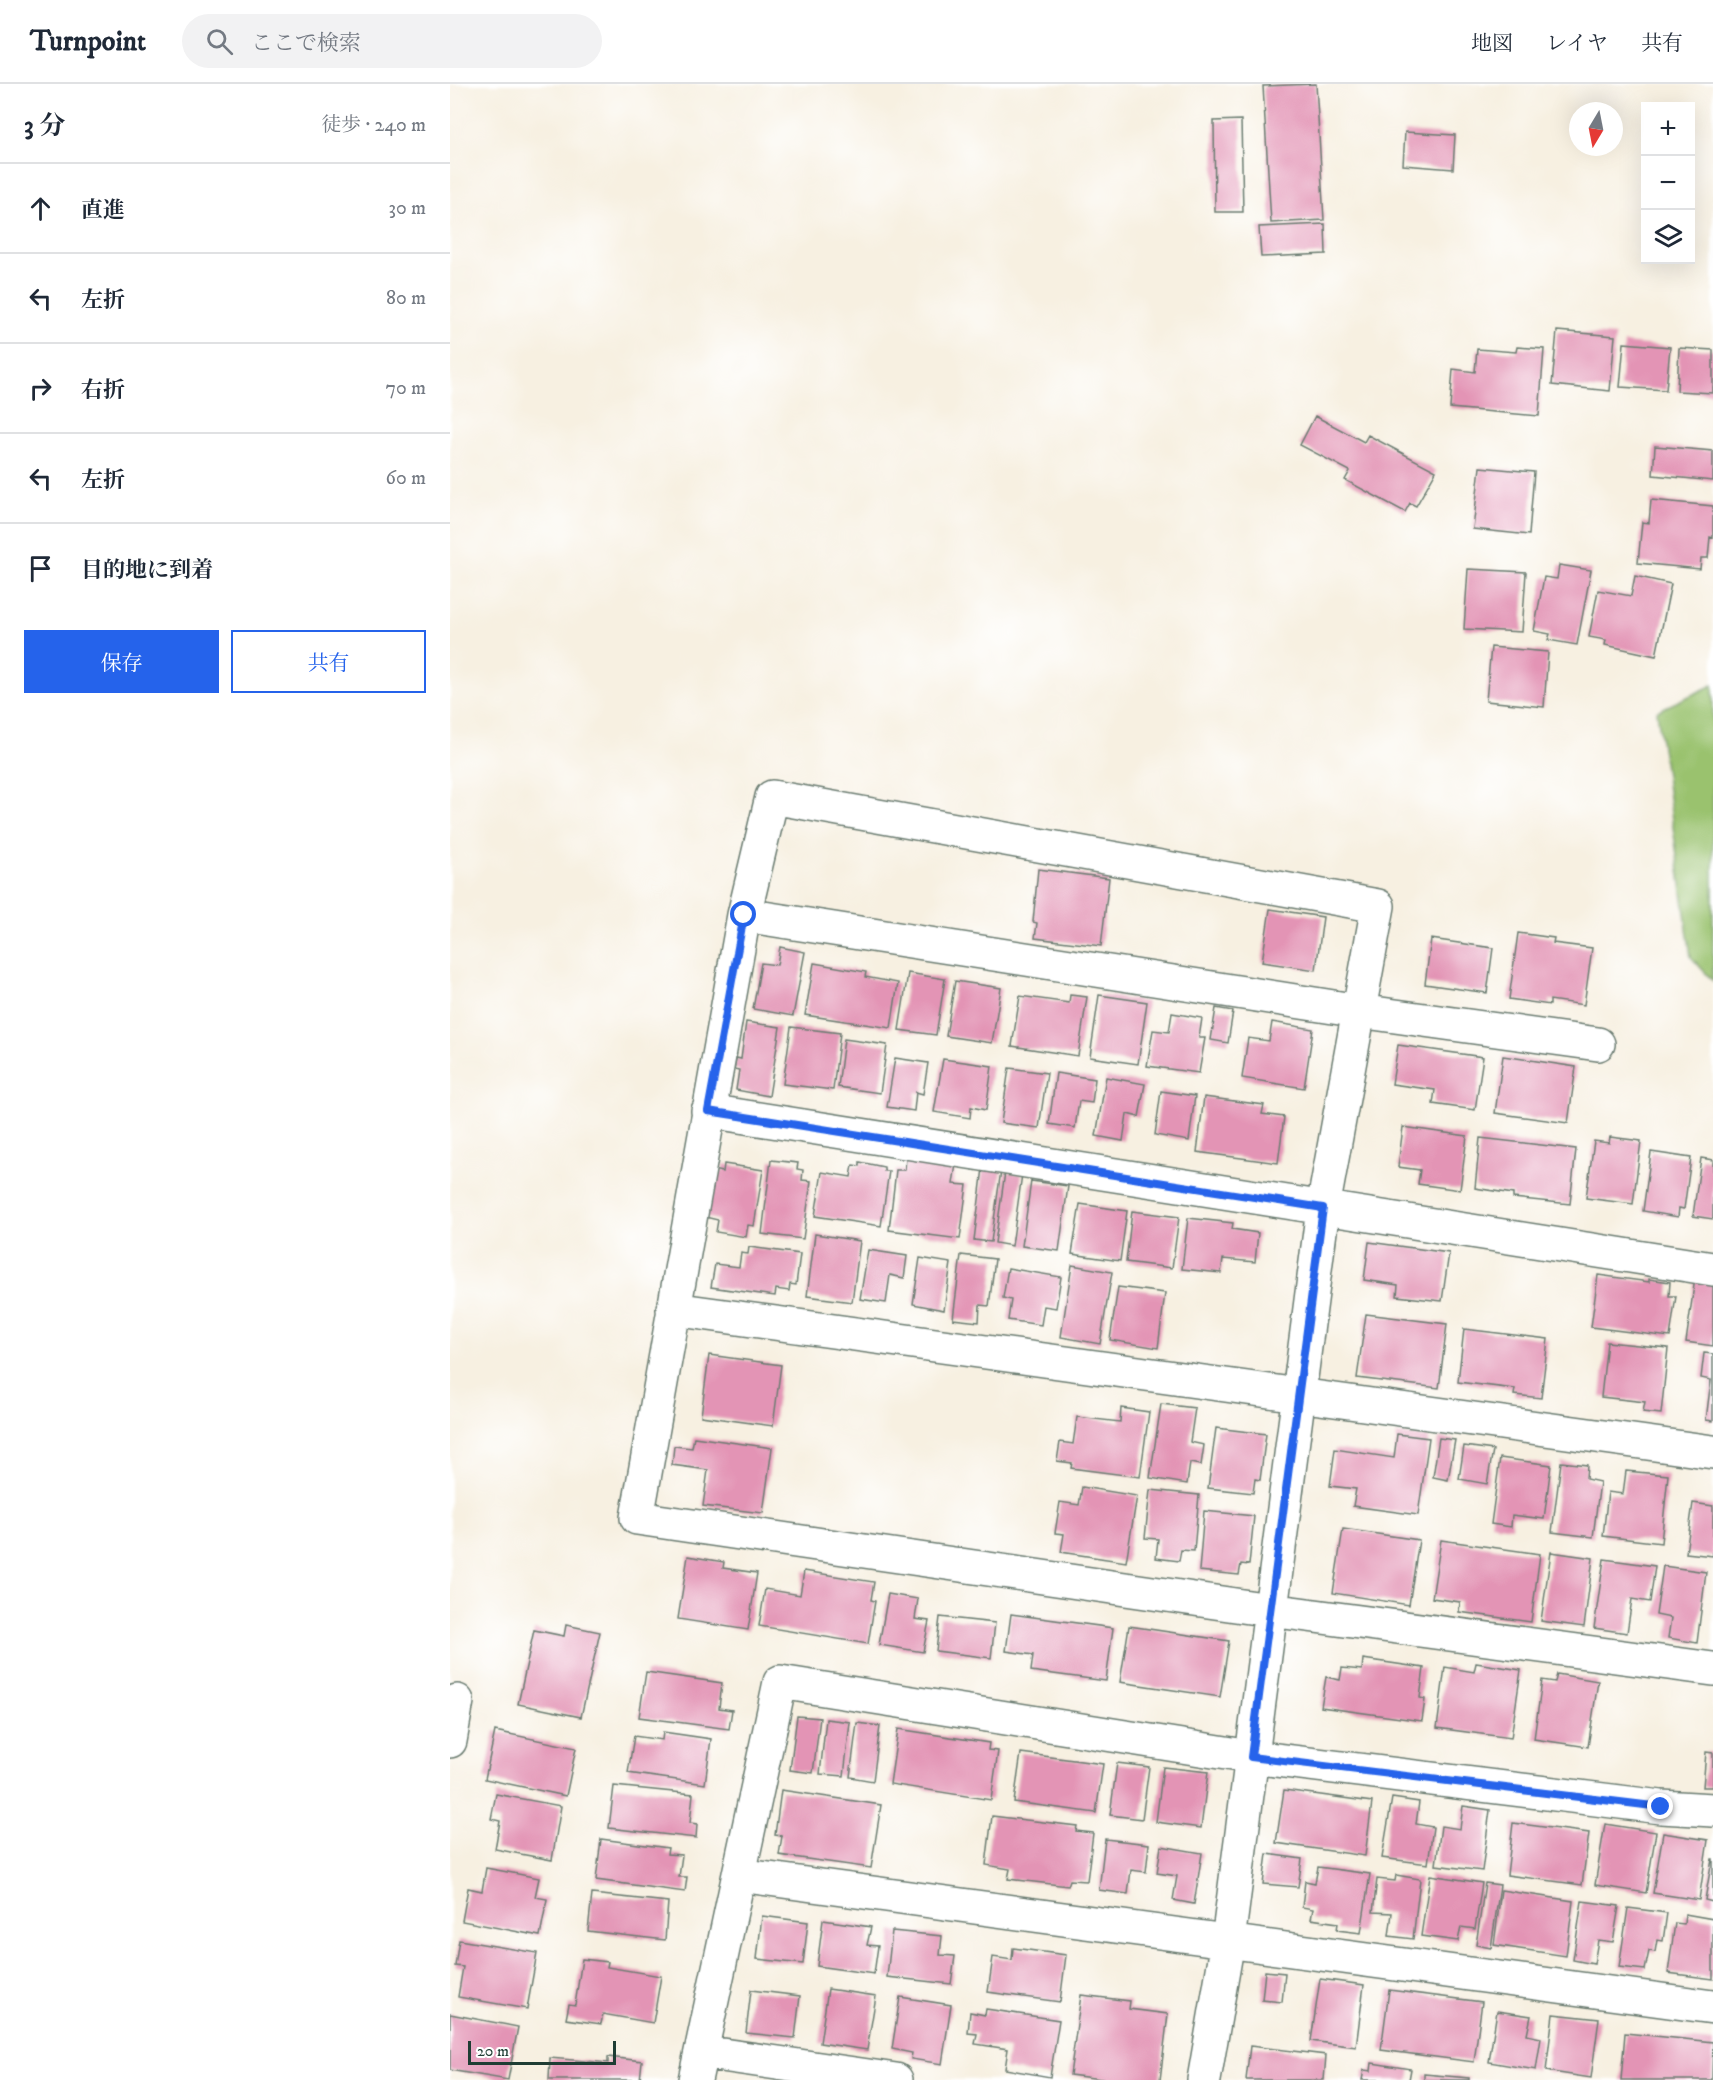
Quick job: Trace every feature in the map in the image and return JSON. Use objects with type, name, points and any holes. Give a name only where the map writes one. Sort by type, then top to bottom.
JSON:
[{"type":"street","points":[[1204,2080],[1228,1941],[1270,1610],[1323,1208],[1378,906],[772,797],[744,915],[637,1518],[1270,1610],[1713,1669]]},
{"type":"street","points":[[744,915],[1359,1011],[1598,1044]]},
{"type":"street","points":[[708,1111],[1713,1269]]},
{"type":"street","points":[[673,1309],[1713,1452]]},
{"type":"street","points":[[896,2080],[698,2066],[780,1682],[1251,1757],[1661,1807],[1713,1810]]},
{"type":"street","points":[[450,1741],[458,1701]]},
{"type":"street","points":[[739,1875],[1713,2007]]},
{"type":"green space","points":[[1713,685],[1713,981],[1691,957],[1657,711]]},
{"type":"building","points":[[1316,84],[1324,220],[1271,223],[1263,86]]},
{"type":"building","points":[[1241,120],[1243,212],[1215,212],[1214,121]]},
{"type":"building","points":[[1405,132],[1455,135],[1453,169],[1403,165]]},
{"type":"building","points":[[1325,224],[1326,254],[1261,257],[1259,227]]},
{"type":"building","points":[[1557,331],[1615,336],[1610,391],[1552,385]]},
{"type":"building","points":[[1624,343],[1670,347],[1666,390],[1620,387]]},
{"type":"building","points":[[1517,347],[1544,349],[1539,416],[1450,408],[1453,369],[1475,372],[1477,349],[1516,352]]},
{"type":"building","points":[[1679,348],[1713,350],[1713,393],[1677,391]]},
{"type":"building","points":[[1315,416],[1364,442],[1368,435],[1436,471],[1416,506],[1410,503],[1405,512],[1345,480],[1350,471],[1300,445]]},
{"type":"building","points":[[1655,446],[1713,451],[1713,481],[1653,475]]},
{"type":"building","points":[[1480,467],[1534,472],[1529,535],[1473,529]]},
{"type":"building","points":[[1651,500],[1713,506],[1713,538],[1710,537],[1708,558],[1701,558],[1700,569],[1638,563],[1642,522],[1649,523]]},
{"type":"building","points":[[1559,565],[1591,570],[1577,645],[1548,640],[1550,634],[1534,631],[1544,577],[1557,579]]},
{"type":"building","points":[[1468,569],[1526,572],[1522,632],[1464,629]]},
{"type":"building","points":[[1635,576],[1671,584],[1656,656],[1605,645],[1606,640],[1589,637],[1598,590],[1631,596]]},
{"type":"building","points":[[1491,647],[1548,652],[1544,707],[1486,701]]},
{"type":"building","points":[[1038,869],[1109,878],[1101,946],[1035,938],[1037,923],[1033,922]]},
{"type":"building","points":[[1270,909],[1323,917],[1316,970],[1262,962]]},
{"type":"building","points":[[1518,933],[1554,938],[1553,943],[1592,948],[1584,1005],[1550,1000],[1550,1005],[1509,999]]},
{"type":"building","points":[[1431,939],[1493,948],[1487,993],[1425,984]]},
{"type":"building","points":[[780,947],[805,952],[793,1016],[753,1009],[761,963],[777,965]]},
{"type":"building","points":[[814,963],[866,972],[865,977],[898,983],[891,1028],[805,1015]]},
{"type":"building","points":[[908,973],[945,979],[936,1035],[899,1030]]},
{"type":"building","points":[[955,981],[1001,988],[992,1043],[946,1036]]},
{"type":"building","points":[[1070,995],[1087,997],[1078,1056],[1012,1046],[1020,996],[1069,1003]]},
{"type":"building","points":[[1099,995],[1147,1002],[1138,1064],[1090,1057]]},
{"type":"building","points":[[1216,1008],[1233,1011],[1228,1043],[1211,1040]]},
{"type":"building","points":[[1172,1013],[1202,1018],[1199,1038],[1205,1038],[1199,1073],[1147,1066],[1153,1030],[1169,1032]]},
{"type":"building","points":[[746,1022],[780,1027],[769,1096],[736,1090],[739,1070],[734,1069],[736,1058],[741,1059]]},
{"type":"building","points":[[1272,1022],[1313,1029],[1304,1088],[1242,1078],[1248,1038],[1269,1041]]},
{"type":"building","points":[[791,1027],[840,1033],[833,1090],[783,1084]]},
{"type":"building","points":[[844,1039],[887,1045],[880,1093],[838,1087]]},
{"type":"building","points":[[1398,1045],[1483,1057],[1475,1110],[1433,1104],[1435,1090],[1392,1084]]},
{"type":"building","points":[[1503,1056],[1576,1067],[1568,1123],[1495,1113]]},
{"type":"building","points":[[895,1058],[928,1063],[923,1094],[916,1092],[914,1111],[887,1107]]},
{"type":"building","points":[[943,1059],[992,1066],[986,1110],[971,1107],[970,1118],[934,1112]]},
{"type":"building","points":[[1009,1068],[1047,1073],[1039,1128],[1001,1123]]},
{"type":"building","points":[[1056,1073],[1095,1079],[1092,1103],[1079,1101],[1075,1128],[1049,1124]]},
{"type":"building","points":[[1106,1077],[1145,1084],[1139,1117],[1127,1114],[1123,1141],[1096,1136]]},
{"type":"building","points":[[1161,1091],[1195,1096],[1189,1141],[1155,1135]]},
{"type":"building","points":[[1204,1097],[1264,1105],[1262,1114],[1284,1117],[1278,1163],[1197,1152]]},
{"type":"building","points":[[1403,1127],[1467,1136],[1460,1190],[1418,1184],[1420,1170],[1398,1167]]},
{"type":"building","points":[[1610,1137],[1641,1141],[1633,1204],[1586,1198],[1594,1141],[1609,1143]]},
{"type":"building","points":[[1480,1138],[1576,1149],[1570,1204],[1513,1198],[1513,1194],[1475,1188]]},
{"type":"building","points":[[1651,1152],[1691,1158],[1684,1209],[1679,1208],[1678,1217],[1643,1211]]},
{"type":"building","points":[[906,1158],[956,1164],[953,1184],[967,1185],[960,1239],[889,1230],[896,1170],[905,1170]]},
{"type":"building","points":[[1701,1158],[1713,1160],[1713,1219],[1693,1216]]},
{"type":"building","points":[[771,1160],[798,1163],[797,1169],[803,1170],[802,1180],[811,1181],[803,1239],[762,1234]]},
{"type":"building","points":[[860,1162],[884,1167],[884,1171],[889,1171],[881,1226],[815,1216],[822,1172],[851,1177],[853,1165],[860,1166]]},
{"type":"building","points":[[724,1164],[763,1170],[754,1226],[748,1225],[746,1237],[716,1232],[718,1220],[705,1217],[713,1170],[723,1172]]},
{"type":"building","points":[[983,1168],[1001,1170],[991,1242],[974,1240]]},
{"type":"building","points":[[1005,1172],[1022,1174],[1012,1246],[995,1243]]},
{"type":"building","points":[[1031,1181],[1068,1186],[1059,1251],[1022,1246]]},
{"type":"building","points":[[1080,1204],[1127,1211],[1120,1261],[1072,1254]]},
{"type":"building","points":[[1132,1211],[1179,1217],[1172,1268],[1126,1262]]},
{"type":"building","points":[[1188,1218],[1233,1223],[1232,1229],[1258,1233],[1255,1262],[1223,1259],[1221,1273],[1182,1269]]},
{"type":"building","points":[[815,1234],[860,1241],[852,1302],[807,1296]]},
{"type":"building","points":[[1369,1242],[1449,1253],[1442,1301],[1397,1296],[1398,1285],[1364,1280]]},
{"type":"building","points":[[749,1247],[800,1254],[796,1285],[790,1284],[789,1291],[776,1289],[775,1296],[711,1287],[715,1264],[739,1267],[741,1253],[748,1254]]},
{"type":"building","points":[[868,1250],[907,1256],[904,1278],[890,1275],[886,1303],[860,1299]]},
{"type":"building","points":[[961,1255],[995,1259],[989,1306],[980,1305],[979,1322],[953,1319]]},
{"type":"building","points":[[920,1258],[951,1263],[944,1310],[913,1304]]},
{"type":"building","points":[[1072,1265],[1112,1272],[1100,1344],[1061,1337]]},
{"type":"building","points":[[1008,1268],[1061,1277],[1056,1308],[1044,1306],[1041,1325],[1008,1320],[1011,1300],[1003,1298]]},
{"type":"building","points":[[1598,1275],[1649,1282],[1649,1279],[1670,1282],[1669,1296],[1676,1296],[1670,1337],[1591,1327]]},
{"type":"building","points":[[1695,1278],[1713,1280],[1713,1346],[1686,1342]]},
{"type":"building","points":[[1118,1287],[1165,1293],[1158,1348],[1110,1340]]},
{"type":"building","points":[[1366,1314],[1447,1324],[1439,1388],[1357,1378]]},
{"type":"building","points":[[1464,1329],[1548,1339],[1541,1398],[1514,1395],[1515,1389],[1458,1382]]},
{"type":"building","points":[[1607,1342],[1668,1348],[1661,1414],[1643,1412],[1645,1402],[1601,1397]]},
{"type":"building","points":[[1704,1353],[1713,1354],[1713,1421],[1706,1420],[1711,1380],[1701,1378]]},
{"type":"building","points":[[709,1355],[781,1365],[773,1426],[701,1416]]},
{"type":"building","points":[[1161,1404],[1195,1408],[1190,1442],[1204,1445],[1201,1465],[1190,1463],[1187,1484],[1150,1478]]},
{"type":"building","points":[[1121,1408],[1149,1412],[1140,1477],[1071,1468],[1072,1463],[1057,1461],[1060,1442],[1073,1444],[1077,1417],[1120,1422]]},
{"type":"building","points":[[1216,1428],[1266,1434],[1260,1480],[1255,1479],[1253,1493],[1208,1488]]},
{"type":"building","points":[[1397,1434],[1429,1438],[1418,1515],[1353,1506],[1356,1489],[1330,1486],[1335,1449],[1394,1458]]},
{"type":"building","points":[[694,1437],[772,1448],[763,1513],[703,1506],[708,1470],[672,1465],[674,1446],[692,1448]]},
{"type":"building","points":[[1439,1438],[1455,1440],[1448,1480],[1433,1477]]},
{"type":"building","points":[[1464,1446],[1493,1450],[1487,1484],[1459,1479]]},
{"type":"building","points":[[1500,1458],[1551,1465],[1544,1519],[1512,1515],[1511,1527],[1491,1524]]},
{"type":"building","points":[[1561,1462],[1587,1465],[1586,1479],[1600,1482],[1593,1537],[1552,1532]]},
{"type":"building","points":[[1626,1471],[1668,1475],[1661,1543],[1603,1536],[1608,1492],[1623,1494]]},
{"type":"building","points":[[1082,1487],[1137,1496],[1126,1562],[1061,1552],[1064,1534],[1055,1533],[1060,1502],[1079,1505]]},
{"type":"building","points":[[1150,1490],[1199,1495],[1194,1551],[1181,1550],[1179,1561],[1156,1558],[1158,1539],[1145,1538]]},
{"type":"building","points":[[1693,1503],[1713,1506],[1713,1556],[1686,1553]]},
{"type":"building","points":[[1204,1511],[1254,1516],[1249,1565],[1241,1564],[1239,1575],[1199,1571]]},
{"type":"building","points":[[1343,1529],[1419,1540],[1409,1605],[1333,1593]]},
{"type":"building","points":[[1441,1540],[1540,1554],[1531,1622],[1459,1612],[1460,1602],[1432,1598]]},
{"type":"building","points":[[1551,1552],[1593,1558],[1584,1627],[1541,1621]]},
{"type":"building","points":[[688,1556],[724,1562],[723,1568],[757,1573],[748,1630],[678,1619]]},
{"type":"building","points":[[1604,1559],[1655,1566],[1650,1602],[1632,1599],[1627,1633],[1594,1628]]},
{"type":"building","points":[[1663,1566],[1706,1572],[1697,1643],[1668,1638],[1671,1618],[1656,1615]]},
{"type":"building","points":[[804,1571],[874,1582],[871,1600],[875,1601],[868,1644],[759,1626],[765,1589],[800,1595]]},
{"type":"building","points":[[888,1594],[918,1599],[915,1619],[929,1621],[923,1652],[879,1645]]},
{"type":"building","points":[[1011,1614],[1113,1628],[1106,1681],[1031,1671],[1033,1655],[1006,1651]]},
{"type":"building","points":[[940,1617],[995,1623],[991,1658],[936,1651]]},
{"type":"building","points":[[566,1625],[600,1632],[581,1717],[518,1704],[534,1630],[564,1636]]},
{"type":"building","points":[[1129,1626],[1229,1641],[1220,1697],[1120,1682]]},
{"type":"building","points":[[1363,1659],[1424,1668],[1420,1698],[1425,1699],[1422,1721],[1321,1707],[1326,1677],[1340,1680],[1342,1668],[1362,1670]]},
{"type":"building","points":[[1476,1663],[1521,1670],[1511,1738],[1437,1728],[1445,1667],[1474,1672]]},
{"type":"building","points":[[646,1672],[722,1683],[719,1708],[732,1710],[729,1729],[639,1717]]},
{"type":"building","points":[[1557,1674],[1598,1681],[1588,1747],[1534,1739],[1542,1680],[1555,1682]]},
{"type":"building","points":[[797,1716],[820,1718],[813,1773],[790,1770]]},
{"type":"building","points":[[826,1719],[850,1722],[844,1776],[820,1774]]},
{"type":"building","points":[[857,1723],[880,1726],[873,1781],[850,1777]]},
{"type":"building","points":[[898,1729],[989,1743],[988,1750],[998,1751],[991,1800],[890,1784]]},
{"type":"building","points":[[495,1731],[576,1748],[566,1796],[485,1779]]},
{"type":"building","points":[[663,1732],[711,1739],[705,1784],[628,1773],[634,1736],[662,1740]]},
{"type":"building","points":[[1706,1752],[1713,1753],[1713,1787],[1703,1787]]},
{"type":"building","points":[[1021,1753],[1103,1764],[1096,1813],[1014,1802]]},
{"type":"building","points":[[1117,1763],[1149,1767],[1142,1819],[1110,1815]]},
{"type":"building","points":[[1163,1767],[1208,1772],[1201,1828],[1156,1822]]},
{"type":"building","points":[[614,1786],[693,1794],[690,1823],[697,1824],[696,1838],[609,1828]]},
{"type":"building","points":[[781,1790],[881,1805],[871,1868],[779,1855],[782,1836],[775,1835]]},
{"type":"building","points":[[1284,1790],[1372,1802],[1365,1856],[1276,1843]]},
{"type":"building","points":[[496,1794],[561,1806],[552,1860],[495,1849],[500,1821],[491,1819]]},
{"type":"building","points":[[1392,1798],[1419,1802],[1416,1824],[1433,1827],[1428,1864],[1382,1858]]},
{"type":"building","points":[[1463,1806],[1490,1810],[1482,1871],[1436,1865],[1441,1826],[1460,1829]]},
{"type":"building","points":[[992,1816],[1077,1826],[1076,1831],[1093,1833],[1087,1881],[1070,1880],[1068,1886],[1008,1879],[1010,1869],[986,1865]]},
{"type":"building","points":[[1513,1823],[1589,1833],[1582,1885],[1507,1875]]},
{"type":"building","points":[[1605,1824],[1656,1832],[1646,1893],[1595,1885]]},
{"type":"building","points":[[1663,1833],[1708,1840],[1699,1900],[1653,1893]]},
{"type":"building","points":[[601,1839],[668,1848],[667,1854],[682,1855],[679,1877],[687,1877],[685,1892],[596,1880]]},
{"type":"building","points":[[1105,1839],[1149,1844],[1146,1872],[1131,1870],[1128,1894],[1099,1890]]},
{"type":"building","points":[[1161,1846],[1202,1853],[1194,1904],[1173,1900],[1177,1876],[1157,1873]]},
{"type":"building","points":[[1267,1854],[1302,1859],[1298,1887],[1263,1884]]},
{"type":"building","points":[[1713,1859],[1713,1902],[1705,1900]]},
{"type":"building","points":[[1318,1867],[1370,1874],[1361,1933],[1337,1930],[1338,1923],[1311,1919],[1313,1909],[1302,1907],[1305,1881],[1315,1883]]},
{"type":"building","points":[[486,1868],[539,1878],[535,1897],[547,1899],[540,1936],[462,1921],[468,1888],[482,1891]]},
{"type":"building","points":[[1396,1875],[1420,1879],[1413,1939],[1389,1936],[1392,1913],[1373,1912],[1377,1879],[1395,1881]]},
{"type":"building","points":[[1430,1875],[1482,1883],[1475,1929],[1461,1927],[1458,1941],[1421,1936]]},
{"type":"building","points":[[1485,1883],[1500,1885],[1491,1948],[1476,1945]]},
{"type":"building","points":[[1501,1890],[1573,1901],[1566,1956],[1494,1945]]},
{"type":"building","points":[[592,1894],[668,1902],[665,1940],[588,1931]]},
{"type":"building","points":[[1582,1901],[1619,1906],[1613,1942],[1598,1940],[1594,1964],[1573,1960]]},
{"type":"building","points":[[1628,1908],[1667,1913],[1663,1941],[1657,1940],[1655,1952],[1649,1951],[1645,1970],[1619,1967]]},
{"type":"building","points":[[1685,1914],[1713,1919],[1713,1979],[1668,1973],[1675,1923],[1684,1924]]},
{"type":"building","points":[[762,1916],[808,1922],[803,1964],[757,1959]]},
{"type":"building","points":[[823,1920],[871,1927],[867,1945],[878,1946],[874,1974],[817,1966]]},
{"type":"building","points":[[892,1931],[942,1936],[940,1955],[955,1956],[951,1984],[887,1977]]},
{"type":"building","points":[[459,1940],[537,1953],[527,2009],[458,1997],[463,1967],[455,1966]]},
{"type":"building","points":[[1013,1948],[1066,1955],[1060,2002],[988,1992],[993,1957],[1012,1960]]},
{"type":"building","points":[[582,1959],[608,1962],[607,1967],[661,1976],[653,2023],[603,2014],[601,2024],[566,2019],[569,2004],[575,2005]]},
{"type":"building","points":[[1265,1971],[1285,1973],[1282,2002],[1262,2000]]},
{"type":"building","points":[[1320,1979],[1364,1985],[1356,2047],[1311,2041]]},
{"type":"building","points":[[828,1989],[876,1996],[867,2050],[820,2043]]},
{"type":"building","points":[[751,1990],[800,1996],[795,2038],[746,2033]]},
{"type":"building","points":[[1389,1990],[1482,2002],[1474,2062],[1381,2050]]},
{"type":"building","points":[[1081,1995],[1130,2001],[1129,2009],[1168,2014],[1160,2080],[1109,2080],[1070,2075]]},
{"type":"building","points":[[900,1997],[951,2005],[942,2064],[911,2059],[912,2053],[892,2049]]},
{"type":"building","points":[[986,2009],[1059,2020],[1050,2077],[1005,2069],[1008,2049],[975,2044],[977,2034],[968,2033],[970,2012],[985,2015]]},
{"type":"building","points":[[1497,2011],[1531,2016],[1527,2035],[1541,2038],[1536,2070],[1489,2062]]},
{"type":"building","points":[[450,2014],[518,2027],[508,2080],[450,2070]]},
{"type":"building","points":[[1553,2014],[1599,2019],[1591,2078],[1546,2071]]},
{"type":"building","points":[[1625,2033],[1713,2042],[1712,2080],[1621,2080]]},
{"type":"building","points":[[1250,2046],[1326,2055],[1324,2080],[1246,2080]]},
{"type":"building","points":[[608,2057],[642,2061],[640,2080],[549,2080],[550,2058],[608,2063]]},
{"type":"building","points":[[1372,2063],[1411,2069],[1409,2080],[1362,2080],[1364,2070],[1371,2071]]},
{"type":"building","points":[[1424,2074],[1469,2078],[1469,2080],[1424,2080]]},
{"type":"route","points":[[744,915],[708,1111],[1323,1208],[1251,1757],[1661,1807]]}]
